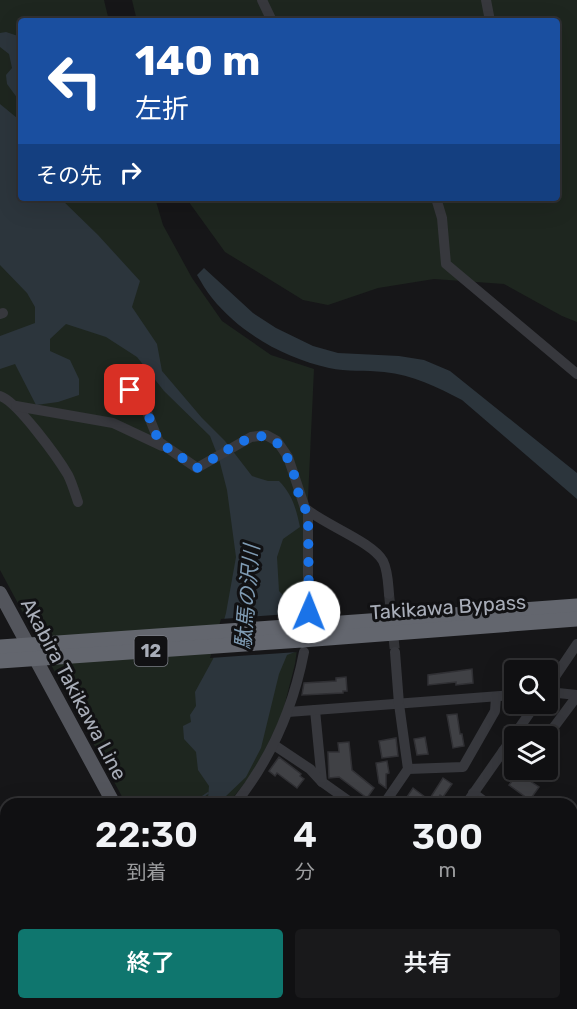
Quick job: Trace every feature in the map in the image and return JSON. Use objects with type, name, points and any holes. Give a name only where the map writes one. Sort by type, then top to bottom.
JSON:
[{"type":"highway","name":"Takikawa Bypass","points":[[0,662],[577,606]]},
{"type":"highway","name":"Takikawa Bypass","points":[[0,647],[577,619]]},
{"type":"main road","name":"Akabira Takikawa Line","points":[[0,593],[111,798]]},
{"type":"street","points":[[262,0],[271,18]]},
{"type":"street","points":[[486,0],[489,18]]},
{"type":"street","points":[[437,201],[442,218],[446,264],[577,374]]},
{"type":"street","points":[[112,396],[130,390],[141,397],[159,442],[163,446]]},
{"type":"street","points":[[1,394],[16,406],[69,477],[78,502]]},
{"type":"street","points":[[16,406],[113,423],[163,446],[197,468],[251,436],[266,435],[276,441],[288,458],[302,502],[308,512],[371,549],[382,559],[390,594]]},
{"type":"street","points":[[240,798],[274,745],[288,712],[304,632],[308,512]]},
{"type":"street","points":[[558,672],[577,644]]},
{"type":"street","points":[[388,798],[408,769],[395,652]]},
{"type":"street","points":[[555,726],[577,696],[558,693]]},
{"type":"street","points":[[288,712],[504,696]]},
{"type":"street","points":[[408,769],[463,767],[495,711],[496,697]]},
{"type":"street","points":[[315,710],[322,782]]},
{"type":"street","points":[[470,798],[529,714]]},
{"type":"street","points":[[274,745],[310,769],[322,782],[344,798]]},
{"type":"street","points":[[473,793],[480,798]]},
{"type":"shaded area","points":[[0,0],[104,0],[108,18],[18,18],[18,201],[156,201],[163,225],[192,278],[222,321],[271,355],[314,369],[303,607],[295,664],[282,715],[255,770],[233,798],[123,798],[0,570]]},
{"type":"shaded area","points":[[132,0],[577,0],[577,322],[504,284],[434,279],[378,288],[328,305],[303,300],[225,252],[188,201],[560,201],[560,18],[136,18]]},
{"type":"water","points":[[6,32],[18,36],[18,99],[7,84],[6,75],[12,68],[9,54],[0,47],[0,33]]},
{"type":"water","points":[[0,104],[17,118],[18,116],[18,201],[63,201],[98,235],[140,281],[132,307],[157,344],[162,371],[225,441],[252,476],[268,481],[279,481],[290,496],[300,527],[283,539],[277,557],[279,591],[295,608],[300,606],[295,652],[287,655],[279,674],[261,748],[246,777],[225,797],[208,798],[209,786],[198,770],[196,752],[184,739],[183,726],[191,722],[190,715],[196,706],[195,692],[213,659],[226,613],[236,557],[227,490],[210,436],[164,391],[137,357],[106,337],[66,324],[50,339],[50,351],[70,360],[79,379],[79,395],[58,402],[36,405],[15,364],[0,369],[0,336],[35,323],[35,307],[27,293],[0,265]]},
{"type":"water","points":[[204,268],[253,313],[276,328],[313,346],[338,353],[399,356],[424,360],[450,371],[577,473],[577,499],[462,400],[453,395],[405,376],[384,372],[336,369],[313,364],[265,343],[236,323],[212,298],[197,275]]},
{"type":"pier","points":[[302,613],[298,652],[210,658],[221,619]]},
{"type":"building","points":[[472,669],[473,683],[428,685],[428,675]]},
{"type":"building","points":[[346,677],[347,691],[343,693],[302,695],[304,683],[336,681],[336,678]]},
{"type":"building","points":[[457,714],[464,746],[453,748],[447,715]]},
{"type":"building","points":[[425,737],[428,754],[417,755],[414,739]]},
{"type":"building","points":[[396,738],[398,756],[382,758],[379,741]]},
{"type":"building","points":[[349,742],[352,770],[374,788],[367,798],[339,777],[329,778],[328,752],[339,752],[338,743]]},
{"type":"building","points":[[279,757],[304,779],[297,788],[277,773],[275,776],[269,771]]},
{"type":"building","points":[[387,761],[389,773],[386,774],[386,788],[379,783],[376,763]]},
{"type":"building","points":[[443,778],[452,784],[443,797],[440,795],[438,798],[430,798]]},
{"type":"building","points":[[513,780],[528,780],[539,787],[531,798],[522,798],[524,796],[509,785]]},
{"type":"building","points":[[413,788],[426,798],[407,797]]},
{"type":"waterway","name":"駄馬の沢川","points":[[201,798],[208,793]]},
{"type":"tunnel","points":[[389,594],[395,652]]},
{"type":"route","points":[[130,390],[141,397],[159,442],[197,468],[251,436],[266,435],[276,441],[288,458],[304,508],[308,512],[309,612]]}]
